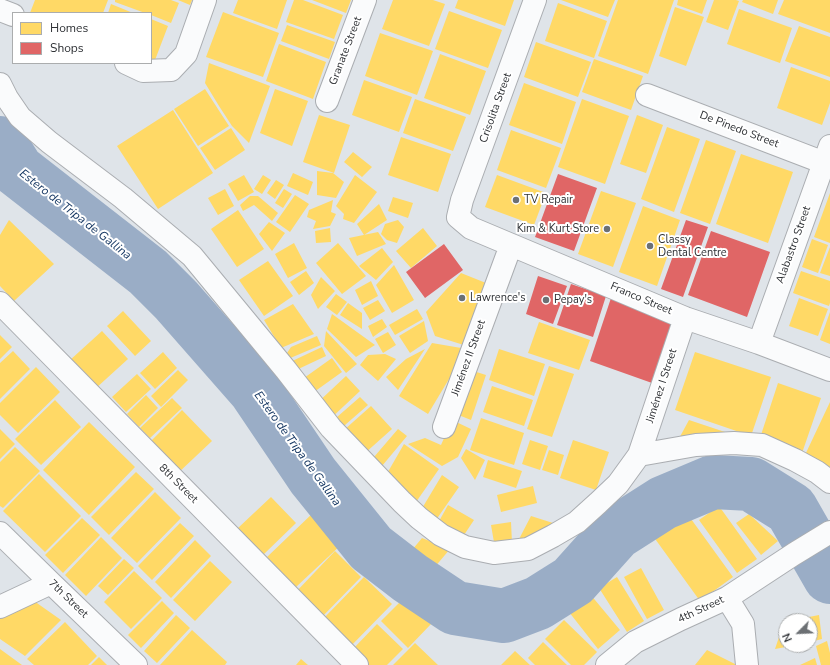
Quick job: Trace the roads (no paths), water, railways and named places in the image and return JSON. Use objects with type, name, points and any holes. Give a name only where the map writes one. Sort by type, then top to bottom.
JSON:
[{"type":"street","points":[[128,64],[143,70],[171,70],[186,54],[205,0]]},
{"type":"street","name":"Granate Street","points":[[327,101],[366,0]]},
{"type":"street","name":"Crisolita Street","points":[[458,217],[462,200],[535,0]]},
{"type":"street","points":[[0,10],[12,15]]},
{"type":"street","name":"Jiménez I Street","points":[[0,84],[20,118],[123,198],[192,256],[286,370],[331,428],[419,518],[441,535],[465,546],[494,552],[528,549],[577,522],[618,484],[639,455],[685,318]]},
{"type":"street","name":"De Pinedo Street","points":[[647,96],[828,158]]},
{"type":"street","name":"Alabastro Street","points":[[759,343],[828,158]]},
{"type":"street","name":"Franco Street","points":[[458,217],[471,228],[685,318],[759,343],[830,370]]},
{"type":"street","name":"Jiménez II Street","points":[[444,426],[510,245]]},
{"type":"street","name":"8th Street","points":[[0,303],[356,665]]},
{"type":"street","points":[[639,455],[696,445],[734,443],[762,446],[795,460],[817,472],[830,482]]},
{"type":"street","name":"7th Street","points":[[0,533],[136,665]]},
{"type":"street","name":"4th Street","points":[[607,665],[635,642],[727,598],[827,534]]},
{"type":"street","points":[[0,607],[51,583]]},
{"type":"street","points":[[727,598],[743,624],[747,665]]},
{"type":"waterway","name":"Estero de Tripa de Gallina","points":[[0,143],[17,170],[148,272],[176,300],[255,390],[313,476],[371,548],[410,578],[455,608],[504,616],[538,603],[573,581],[616,533],[663,503],[713,482],[751,484],[791,509],[830,577]]},
{"type":"place","name":"TV Repair","points":[[516,200]]},
{"type":"place","name":"Kim & Kurt Store","points":[[607,229]]},
{"type":"place","name":"Classy Dental Centre","points":[[650,246]]},
{"type":"place","name":"Lawrence's","points":[[462,298]]},
{"type":"place","name":"Pepay's","points":[[546,300]]}]
